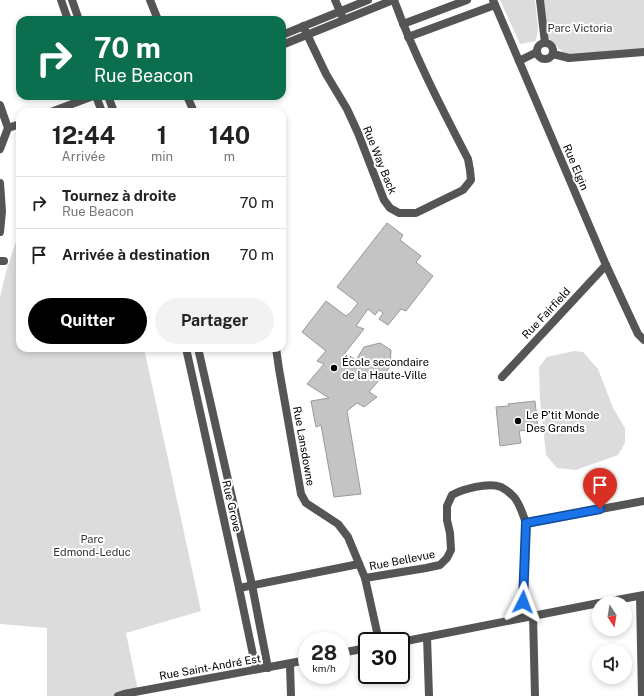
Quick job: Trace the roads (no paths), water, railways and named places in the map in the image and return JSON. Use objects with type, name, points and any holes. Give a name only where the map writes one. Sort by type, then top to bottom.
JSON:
[{"type":"street","points":[[61,0],[67,16]]},
{"type":"street","points":[[72,0],[78,16]]},
{"type":"street","points":[[150,0],[156,16]]},
{"type":"street","points":[[335,0],[343,20]]},
{"type":"street","points":[[286,33],[368,0]]},
{"type":"street","points":[[286,43],[393,0]]},
{"type":"street","name":"Rue Way Back","points":[[303,26],[326,74],[358,133],[384,200],[390,208],[399,213],[416,213],[463,190],[471,180],[470,170],[468,159],[408,37],[393,0]]},
{"type":"street","points":[[403,24],[467,0]]},
{"type":"street","points":[[540,0],[545,43]]},
{"type":"street","points":[[408,37],[494,2]]},
{"type":"street","name":"Rue Elgin","points":[[494,2],[606,265],[638,334],[644,340]]},
{"type":"street","points":[[439,10],[444,23]]},
{"type":"street","points":[[519,61],[537,52],[540,46],[545,43]]},
{"type":"street","points":[[537,52],[540,57],[549,59],[554,51],[551,45],[545,43]]},
{"type":"street","points":[[553,54],[569,58],[644,52]]},
{"type":"street","points":[[62,108],[84,100]]},
{"type":"street","points":[[0,105],[8,128],[0,149]]},
{"type":"street","points":[[8,128],[16,125]]},
{"type":"street","points":[[0,183],[2,211],[0,232]]},
{"type":"street","name":"Rue Fairfield","points":[[502,377],[606,265]]},
{"type":"street","name":"Rue Grove","points":[[187,352],[256,669]]},
{"type":"street","name":"Rue Grove","points":[[199,352],[252,585],[268,668]]},
{"type":"street","name":"Rue Lansdowne","points":[[277,352],[301,494],[306,504],[338,524],[348,537],[366,578],[377,632]]},
{"type":"street","name":"Rue Bellevue","points":[[366,578],[440,565],[447,558],[451,550],[450,533],[447,520],[448,506],[452,495],[462,490],[484,486],[501,487],[514,498],[526,523]]},
{"type":"street","points":[[522,618],[526,523],[644,501]]},
{"type":"street","name":"Rue Bellevue","points":[[239,588],[360,564]]},
{"type":"street","points":[[632,597],[642,595],[642,696]]},
{"type":"street","points":[[410,640],[592,604]]},
{"type":"street","points":[[533,615],[534,696]]},
{"type":"street","points":[[427,637],[429,696]]},
{"type":"street","name":"Rue Saint-André Est","points":[[118,696],[138,691],[298,662]]},
{"type":"street","points":[[290,664],[291,696]]},
{"type":"place","name":"École secondaire de la Haute-Ville","points":[[334,368]]},
{"type":"place","name":"Le P’tit Monde Des Grands","points":[[518,421]]},
{"type":"park label","name":"Parc Victoria","points":[[580,28]]},
{"type":"park label","name":"Parc Edmond-Leduc","points":[[92,545]]}]
